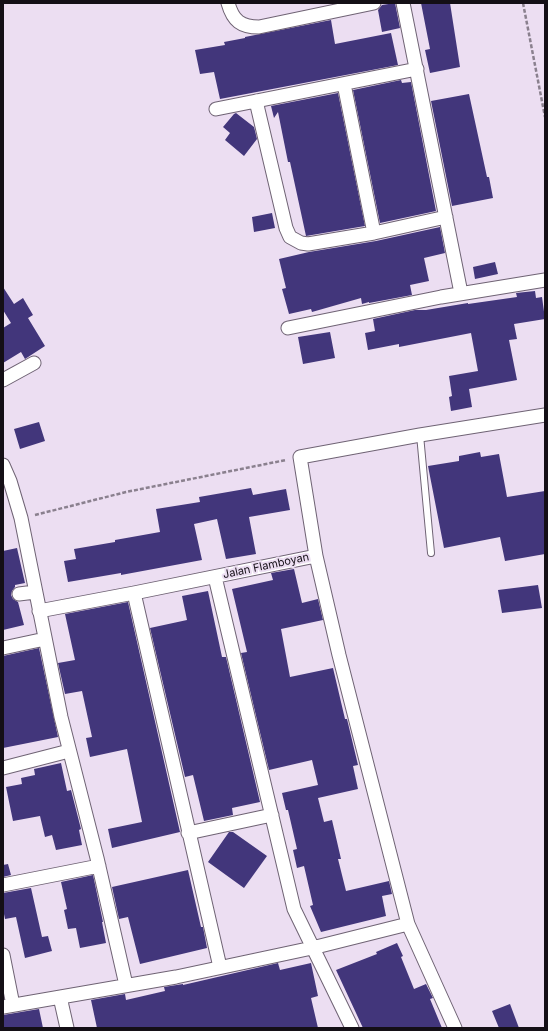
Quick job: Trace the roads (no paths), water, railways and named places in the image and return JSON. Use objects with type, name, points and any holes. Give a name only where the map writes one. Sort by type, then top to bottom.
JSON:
[{"type":"street","points":[[228,3],[231,13],[238,22],[248,27],[259,27],[374,3]]},
{"type":"street","points":[[403,3],[461,293]]},
{"type":"street","points":[[216,109],[417,69]]},
{"type":"street","points":[[344,84],[374,233]]},
{"type":"street","points":[[256,102],[286,228],[290,237],[301,243],[308,244],[374,233],[446,217]]},
{"type":"street","points":[[288,328],[461,293],[545,280]]},
{"type":"street","points":[[3,380],[34,364]]},
{"type":"street","points":[[420,435],[545,415]]},
{"type":"street","name":"Jalan Flamboyan","points":[[39,611],[316,556],[300,457],[420,435]]},
{"type":"street","points":[[3,465],[10,480],[21,518],[69,751],[126,985]]},
{"type":"street","points":[[316,556],[340,662],[408,924],[455,1028]]},
{"type":"street","points":[[215,577],[294,909],[352,1028]]},
{"type":"street","points":[[19,594],[36,592]]},
{"type":"street","points":[[134,593],[220,967]]},
{"type":"street","points":[[3,648],[45,639]]},
{"type":"street","points":[[3,768],[69,751]]},
{"type":"street","points":[[188,833],[272,815]]},
{"type":"street","points":[[3,885],[98,866]]},
{"type":"street","points":[[3,955],[8,1006],[176,977],[312,948],[408,924]]},
{"type":"street","points":[[60,997],[67,1028]]},
{"type":"lane","points":[[420,435],[431,553]]}]
